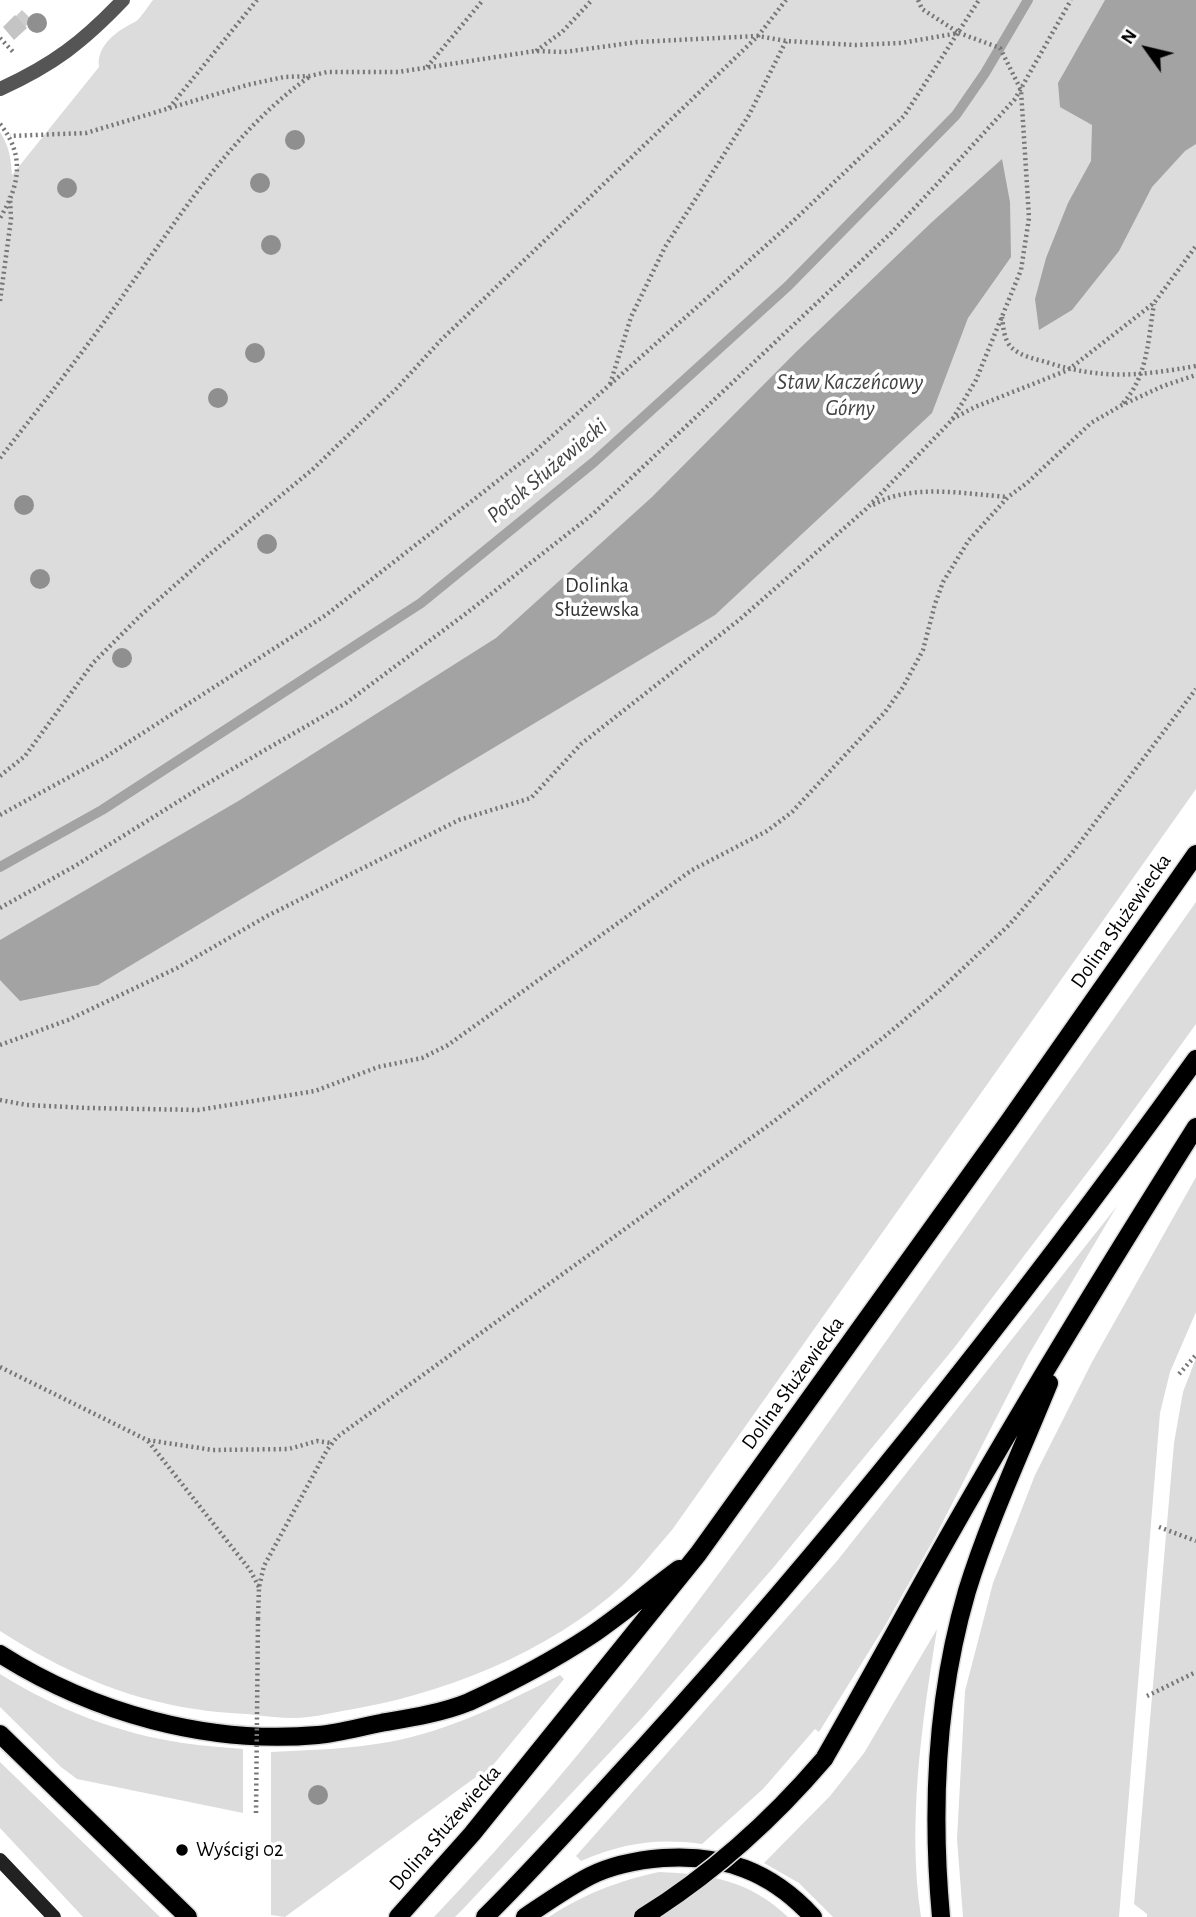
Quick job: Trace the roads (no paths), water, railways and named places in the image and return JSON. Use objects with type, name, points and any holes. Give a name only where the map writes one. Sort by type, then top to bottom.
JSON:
[{"type":"main road","name":"Dolina Służewiecka","points":[[398,1917],[496,1804],[698,1554],[1001,1132],[1196,854]]},
{"type":"main road","points":[[485,1917],[677,1710],[866,1490],[1070,1231],[1196,1059]]},
{"type":"main road","points":[[643,1917],[695,1883],[732,1854],[795,1793],[824,1759],[888,1649],[951,1532],[1074,1322],[1196,1127]]},
{"type":"main road","points":[[941,1917],[935,1805],[942,1717],[952,1649],[984,1543],[1074,1322]]},
{"type":"main road","points":[[0,1654],[36,1677],[65,1690],[102,1705],[159,1722],[238,1735],[321,1735],[407,1719],[466,1703],[521,1676],[591,1636],[698,1554]]},
{"type":"main road","points":[[0,1734],[188,1917]]},
{"type":"main road","points":[[526,1917],[591,1875],[638,1860],[693,1856],[745,1868],[782,1888],[813,1917]]},
{"type":"main road","points":[[0,1860],[54,1917]]},
{"type":"street","points":[[0,89],[65,55],[123,0]]},
{"type":"water","points":[[1105,0],[1196,0],[1196,144],[1185,151],[1152,187],[1119,251],[1072,310],[1039,330],[1035,299],[1046,258],[1068,203],[1091,161],[1092,125],[1060,107],[1058,83]]},
{"type":"water","name":"Staw Kaczeńcowy Górny","points":[[1002,159],[1010,202],[1011,257],[968,318],[932,413],[715,615],[98,985],[20,1001],[0,980],[0,940],[240,800],[496,638],[652,497],[796,352]]},
{"type":"waterway","name":"Potok Służewiecki","points":[[0,867],[102,810],[421,603],[594,462],[788,286],[956,115],[985,73],[1028,0]]},
{"type":"place","name":"Wyścigi 02","points":[[182,1850]]},
{"type":"park label","name":"Dolinka Służewska","points":[[597,598]]}]
